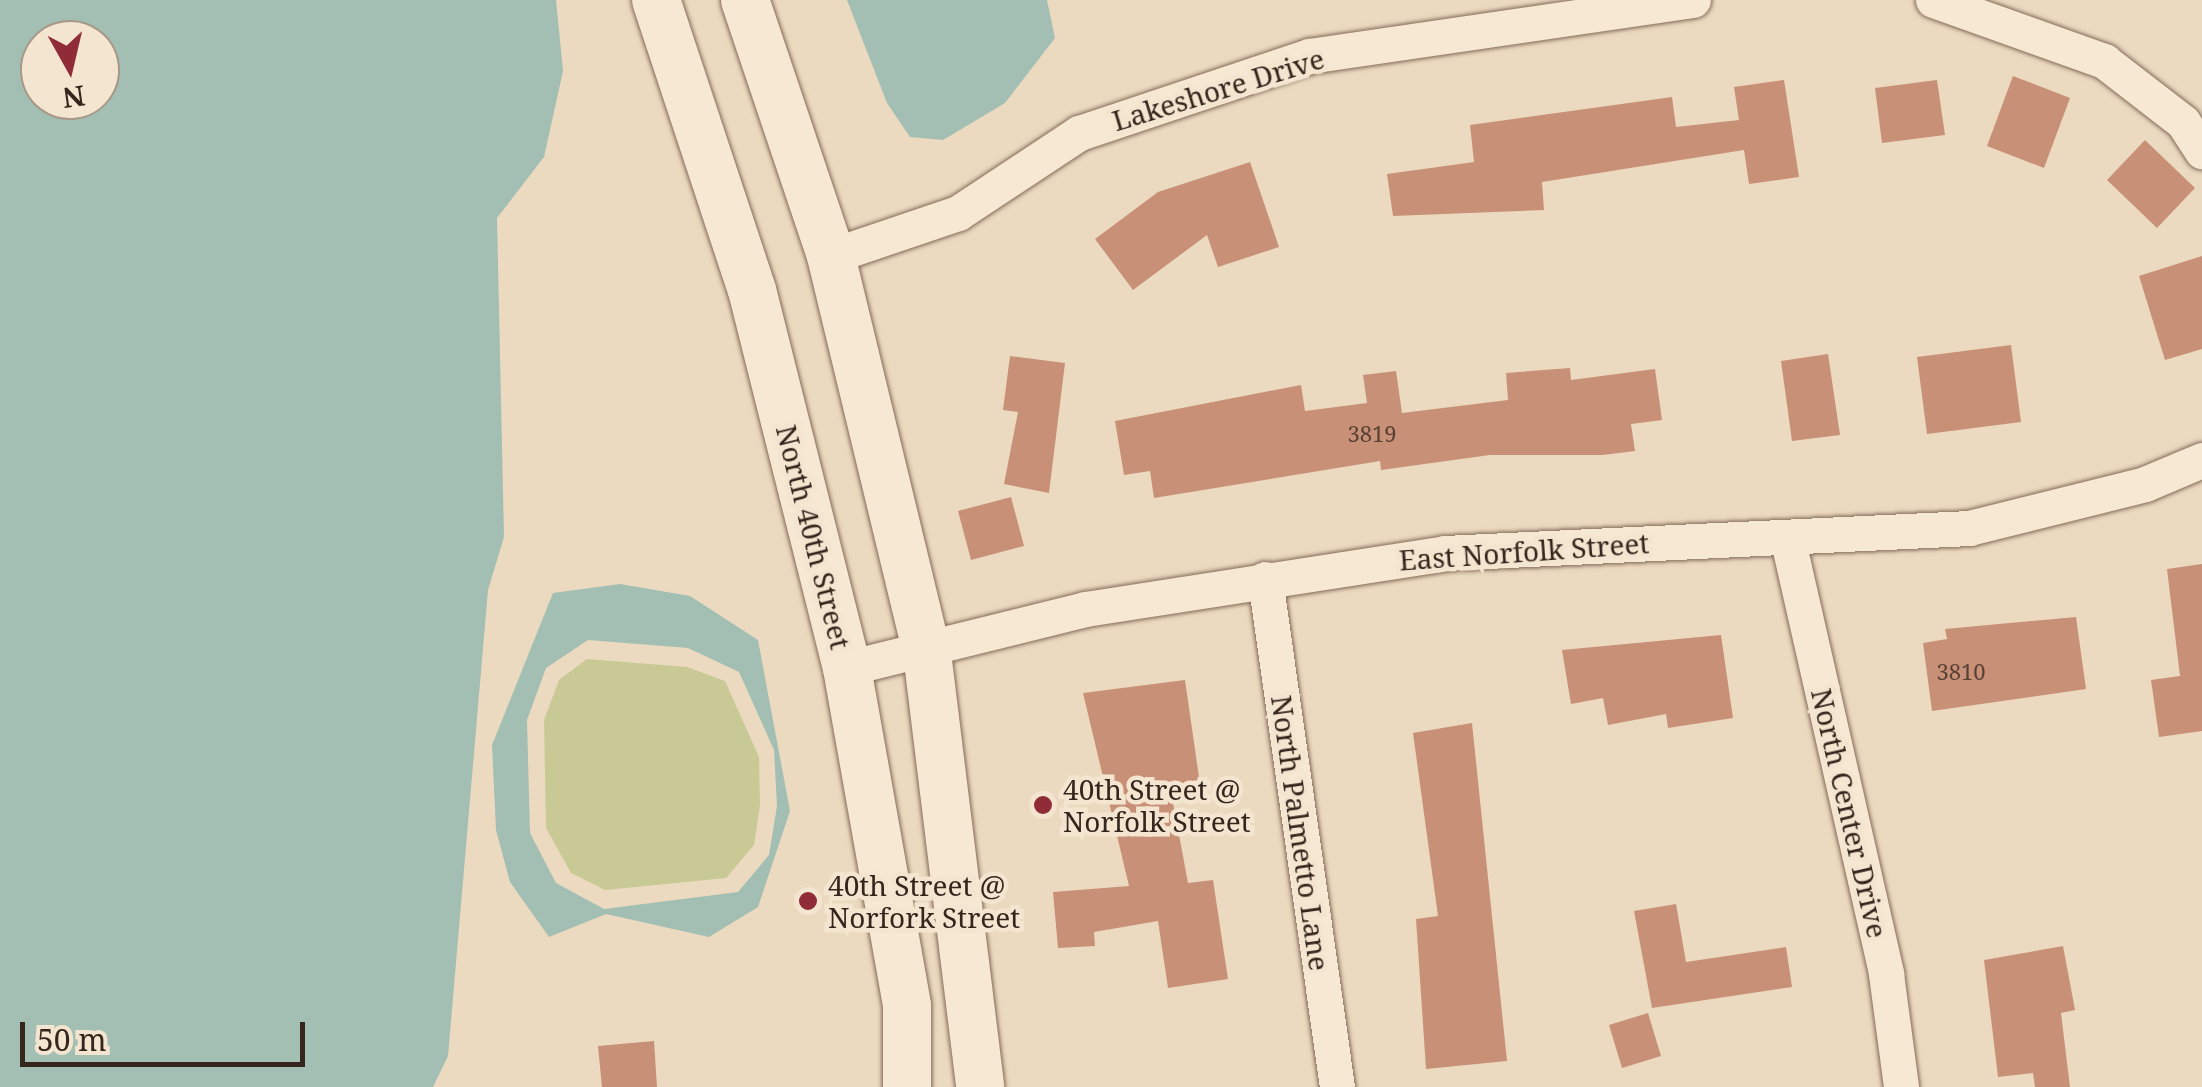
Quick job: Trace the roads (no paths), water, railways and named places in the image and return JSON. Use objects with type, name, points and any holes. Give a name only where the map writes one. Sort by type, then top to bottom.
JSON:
[{"type":"main road","name":"North 40th Street","points":[[656,0],[752,290],[847,668],[907,1006],[907,1087]]},
{"type":"main road","points":[[744,0],[832,256],[928,653],[980,1087]]},
{"type":"street","name":"Lakeshore Drive","points":[[832,256],[958,213],[1079,133],[1309,56],[1693,0]]},
{"type":"street","points":[[1933,0],[2104,62],[2184,122],[2202,150]]},
{"type":"street","name":"East Norfolk Street","points":[[847,668],[928,653],[1084,609],[1265,579],[1591,541],[1788,541],[1969,528],[2145,484],[2202,460]]},
{"type":"street","name":"North Center Drive","points":[[1788,541],[1886,974],[1901,1087]]},
{"type":"street","name":"North Palmetto Lane","points":[[1265,579],[1337,1087]]},
{"type":"place","name":"40th Street @ Norfolk Street","points":[[1043,805]]},
{"type":"place","name":"40th Street @ Norfork Street","points":[[808,901]]}]
